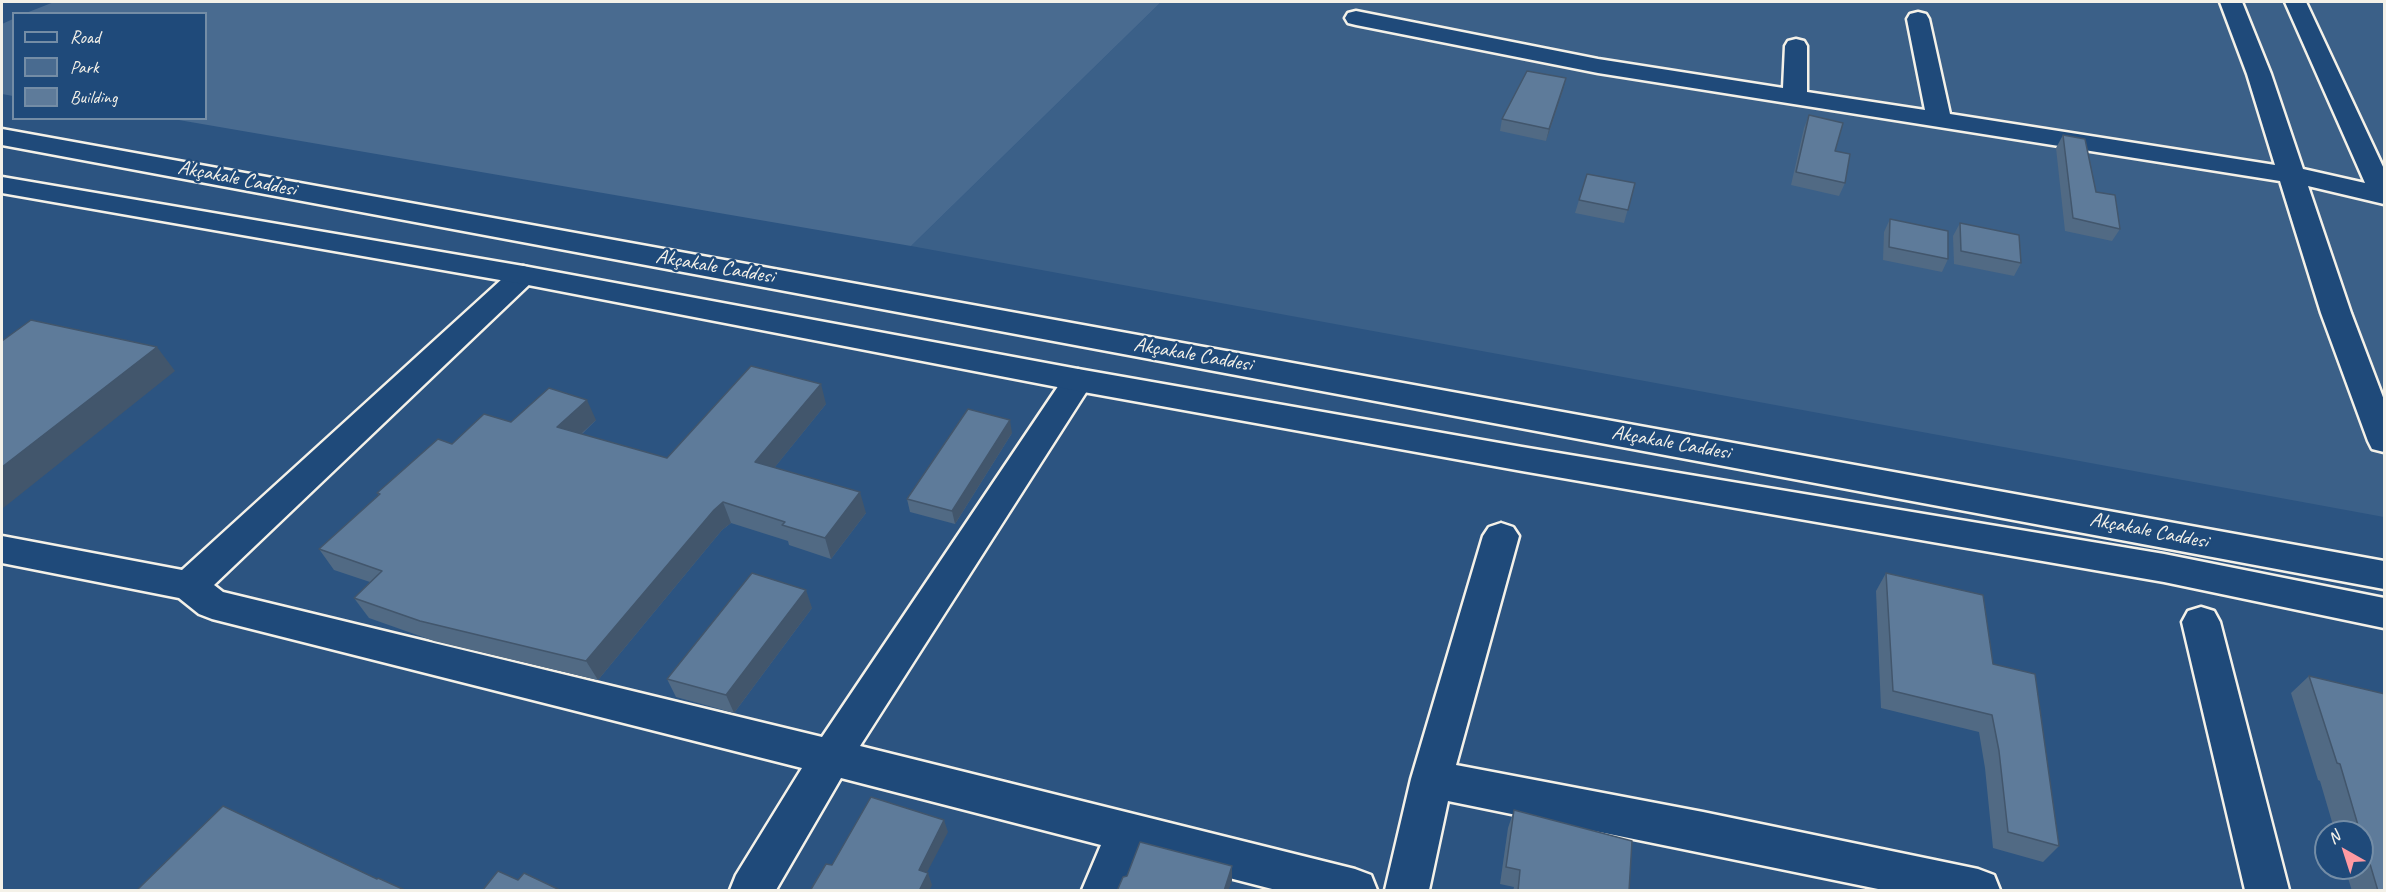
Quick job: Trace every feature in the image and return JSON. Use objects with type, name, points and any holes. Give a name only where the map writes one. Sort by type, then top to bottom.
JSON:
[{"type":"street","points":[[2230,2],[2259,74],[2336,313],[2384,438]]},
{"type":"street","points":[[2296,2],[2384,195]]},
{"type":"street","points":[[1356,18],[1598,66],[1795,96],[1938,110],[2289,166],[2384,195]]},
{"type":"street","points":[[1918,19],[1938,110]]},
{"type":"street","points":[[1795,96],[1796,46]]},
{"type":"street","name":"Akçakale Caddesi","points":[[2,137],[2385,575]]},
{"type":"street","name":"Akçakale Caddesi","points":[[2,185],[523,275],[1078,380],[1522,459],[2152,566],[2385,613]]},
{"type":"street","points":[[189,586],[523,275]]},
{"type":"street","points":[[752,891],[831,757],[1078,380]]},
{"type":"street","points":[[1407,891],[1432,779],[1501,536]]},
{"type":"street","points":[[2,550],[189,586],[212,604],[831,757],[1355,891]]},
{"type":"street","points":[[2201,622],[2267,891]]},
{"type":"street","points":[[1432,779],[1703,832],[1978,891]]},
{"type":"street","points":[[1104,891],[1128,833]]},
{"type":"shaded area","points":[[1161,2],[2384,2],[2384,517],[911,246]]},
{"type":"green space","points":[[54,2],[1161,2],[911,246],[179,120],[207,120],[207,12],[29,12]]},
{"type":"green space","points":[[12,19],[12,96],[2,94],[2,24]]},
{"type":"building","points":[[1527,71],[1566,78],[1549,129],[1502,119]]},
{"type":"building","points":[[1809,115],[1843,123],[1835,151],[1850,154],[1845,183],[1796,172]]},
{"type":"building","points":[[2063,135],[2085,139],[2096,192],[2115,195],[2120,229],[2073,218]]},
{"type":"building","points":[[1587,174],[1635,183],[1628,210],[1579,200]]},
{"type":"building","points":[[1890,219],[1948,231],[1948,259],[1889,247]]},
{"type":"building","points":[[1960,223],[2019,235],[2021,263],[1961,251]]},
{"type":"building","points":[[31,320],[157,347],[2,467],[2,341]]},
{"type":"building","points":[[751,366],[821,384],[755,462],[860,492],[825,538],[782,525],[785,522],[723,502],[586,661],[420,621],[354,598],[382,571],[319,549],[438,439],[452,444],[484,414],[511,422],[549,388],[587,400],[557,427],[667,458]]},
{"type":"building","points":[[968,409],[1010,420],[952,511],[907,499]]},
{"type":"building","points":[[752,573],[806,590],[726,695],[667,679]]},
{"type":"building","points":[[1886,573],[1983,595],[1993,664],[2035,674],[2059,846],[2008,832],[1999,751],[1992,715],[1893,691]]},
{"type":"building","points":[[2309,676],[2385,694],[2385,891],[2378,891],[2374,878],[2374,820],[2356,820],[2340,764],[2337,763]]},
{"type":"building","points":[[871,797],[944,820],[919,870],[928,873],[919,891],[810,891],[826,864],[832,865]]},
{"type":"building","points":[[223,806],[377,879],[407,891],[136,891]]},
{"type":"building","points":[[1514,810],[1632,841],[1629,891],[1518,891],[1520,870],[1506,867]]},
{"type":"building","points":[[1140,842],[1232,866],[1224,891],[1117,891],[1123,877],[1127,876]]},
{"type":"building","points":[[498,871],[518,880],[524,873],[562,891],[482,891]]}]
